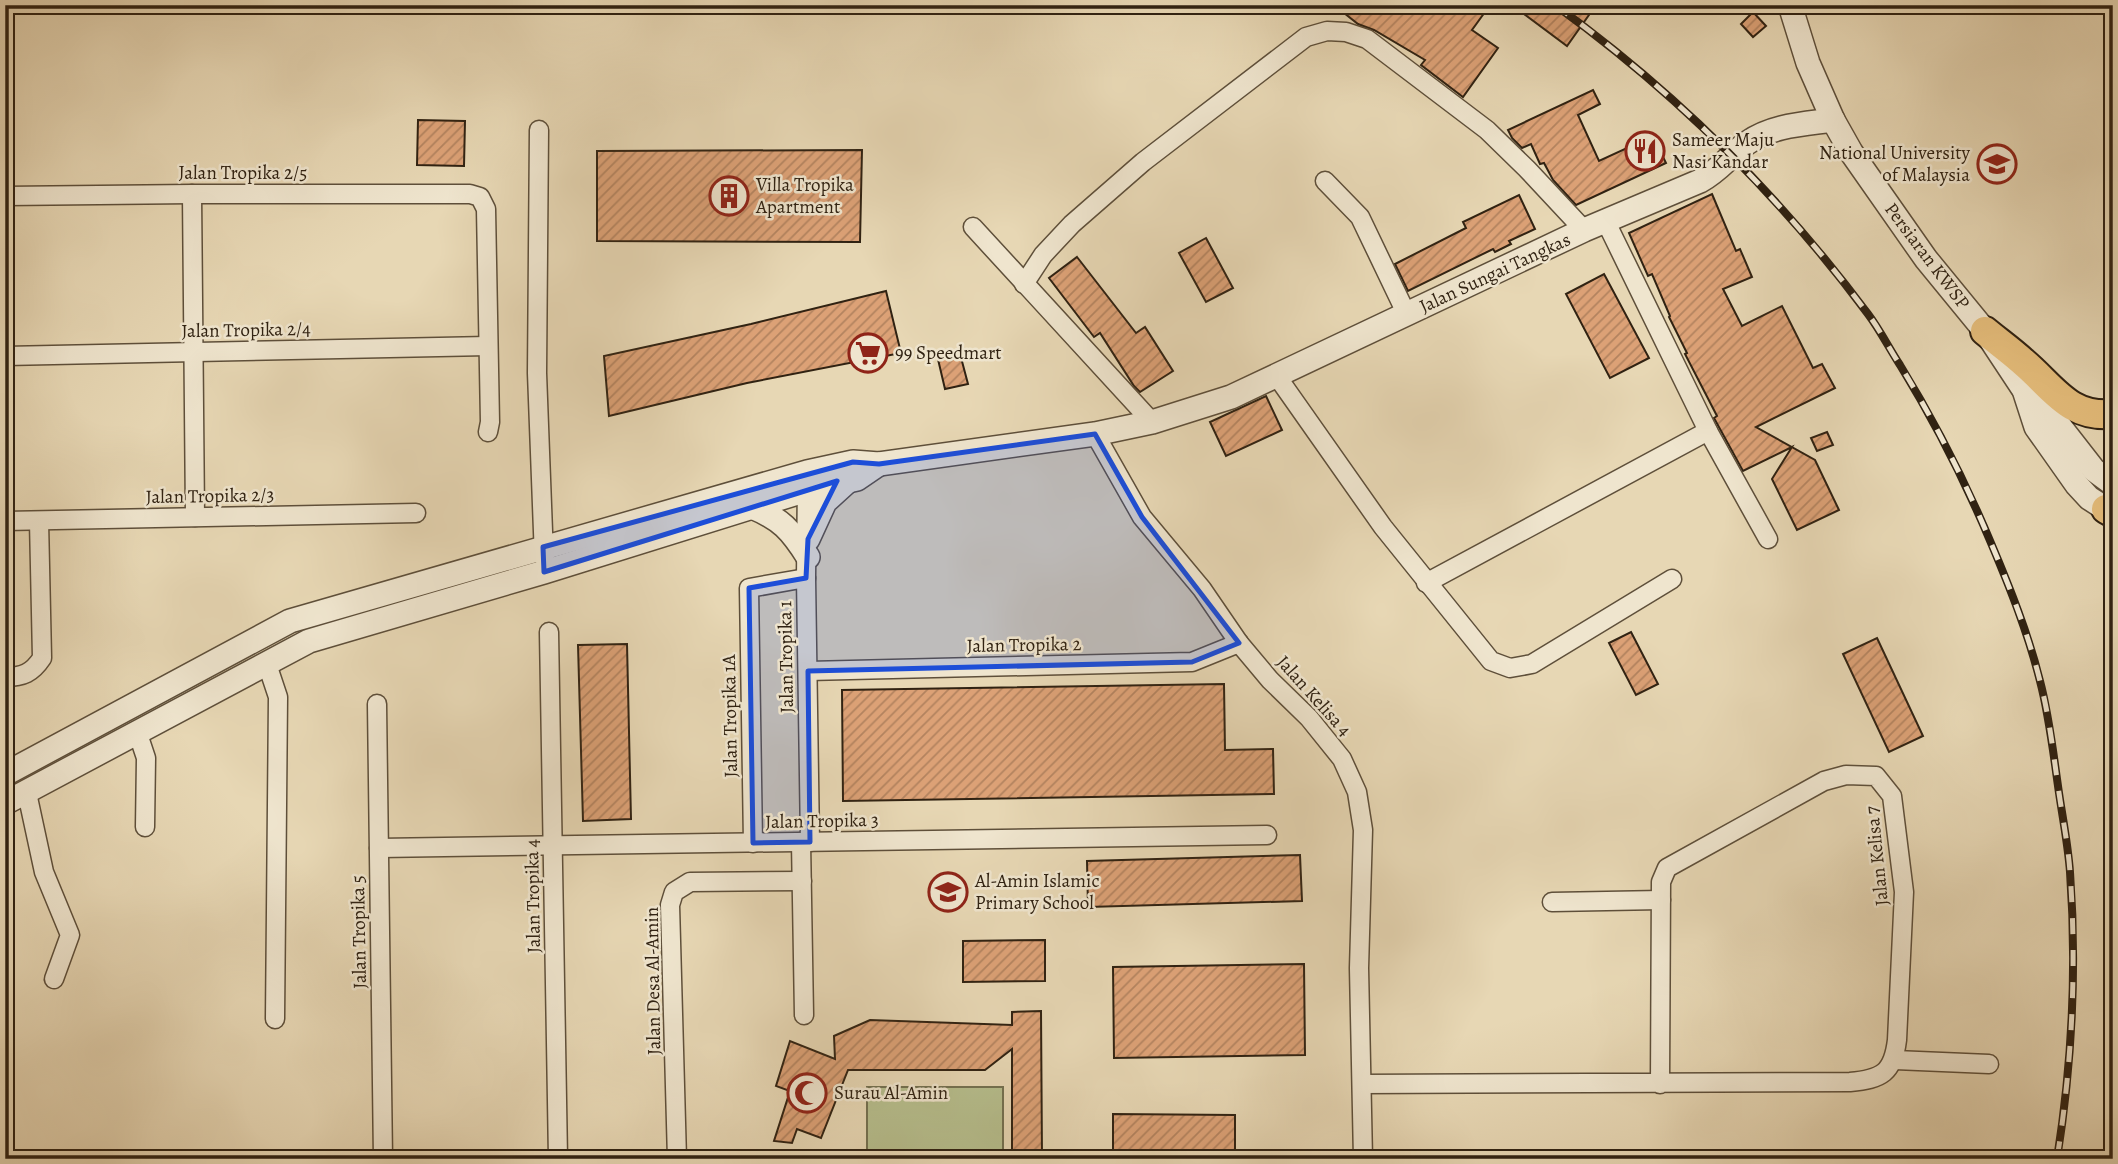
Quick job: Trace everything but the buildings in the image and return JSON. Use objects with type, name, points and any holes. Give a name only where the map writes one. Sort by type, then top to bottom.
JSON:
[{"type":"main road","points":[[1985,331],[2024,362],[2072,407],[2112,418]]},
{"type":"street","name":"Persiaran KWSP","points":[[1790,5],[1808,63],[1833,120],[1851,152],[1926,259],[1985,331],[2022,387],[2036,427],[2077,485],[2089,498],[2111,504]]},
{"type":"street","points":[[1024,284],[1043,255],[1072,224],[1143,162],[1306,37],[1327,31],[1346,32],[1367,39],[1470,116],[1527,169],[1584,230]]},
{"type":"street","name":"Jalan Sungai Tangkas","points":[[879,464],[1095,434],[1144,424],[1231,397],[1584,230],[1712,175],[1747,144],[1768,132],[1778,128],[1833,120]]},
{"type":"street","points":[[539,130],[537,373],[544,572]]},
{"type":"street","points":[[1325,181],[1360,218],[1407,315]]},
{"type":"street","points":[[192,194],[195,517]]},
{"type":"street","name":"Jalan Tropika 2/5","points":[[5,197],[192,194],[470,194],[480,197],[486,209],[488,346]]},
{"type":"street","points":[[1606,222],[1708,431],[1768,539]]},
{"type":"street","points":[[973,227],[1144,424]]},
{"type":"street","points":[[488,346],[488,432]]},
{"type":"street","name":"Jalan Tropika 2/4","points":[[5,356],[488,346]]},
{"type":"street","points":[[1276,375],[1383,527],[1491,661],[1510,668],[1532,664],[1672,579]]},
{"type":"street","points":[[1426,583],[1708,431]]},
{"type":"street","name":"Jalan Kelisa 4","points":[[1095,434],[1142,517],[1202,589],[1239,643],[1270,680],[1309,718],[1342,759],[1357,792],[1363,830],[1359,968],[1363,1159]]},
{"type":"street","points":[[5,803],[309,641],[752,507],[853,462],[879,464]]},
{"type":"street","points":[[5,774],[290,621],[544,547],[807,481],[847,482],[857,479],[879,464]]},
{"type":"street","name":"Jalan Tropika 1","points":[[804,1015],[802,881],[806,842],[807,481]]},
{"type":"street","points":[[807,558],[825,502],[847,482]]},
{"type":"street","points":[[752,507],[773,515],[786,526],[807,558]]},
{"type":"street","name":"Jalan Tropika 2/3","points":[[5,522],[416,513]]},
{"type":"street","points":[[5,677],[21,677],[35,669],[42,658],[39,521]]},
{"type":"street","name":"Jalan Tropika 1A","points":[[753,843],[749,588],[807,558]]},
{"type":"street","name":"Jalan Tropika 4","points":[[549,632],[558,1159]]},
{"type":"street","name":"Jalan Tropika 2","points":[[808,671],[1192,662],[1239,643]]},
{"type":"street","points":[[267,664],[278,697],[275,1019]]},
{"type":"street","name":"Jalan Tropika 5","points":[[376,704],[383,1159]]},
{"type":"street","points":[[5,757],[97,710],[119,715]]},
{"type":"street","points":[[138,734],[146,758],[145,827]]},
{"type":"street","name":"Jalan Kelisa 7","points":[[1660,1084],[1661,882],[1667,868],[1824,781],[1846,775],[1876,776],[1892,796],[1904,892],[1895,1060]]},
{"type":"street","points":[[27,793],[44,872],[70,935],[54,979]]},
{"type":"street","name":"Jalan Tropika 3","points":[[379,848],[1267,835]]},
{"type":"street","name":"Jalan Desa Al-Amin","points":[[677,1158],[670,905],[674,892],[690,883],[802,881]]},
{"type":"street","points":[[1552,902],[1661,900]]},
{"type":"street","points":[[1362,1084],[1867,1081],[1882,1074],[1895,1060],[1989,1064]]},
{"type":"highlighted area","points":[[1095,434],[1142,517],[1239,643],[1192,662],[808,671],[810,842],[753,843],[749,588],[806,578],[808,539],[837,481],[544,572],[543,547],[853,462],[879,464]]},
{"type":"green space","points":[[867,1087],[1003,1087],[1003,1153],[867,1153]]},
{"type":"railway","points":[[1555,5],[1599,38],[1683,109],[1762,187],[1834,270],[1872,320],[1913,386],[1949,452],[1981,520],[2018,611],[2040,681],[2068,851],[2073,944],[2072,1016],[2057,1159]]},
{"type":"place","name":"Sameer Maju Nasi Kandar","points":[[1645,151]]},
{"type":"place","name":"National University of Malaysia","points":[[1997,164]]},
{"type":"place","name":"Villa Tropika Apartment","points":[[729,196]]},
{"type":"place","name":"99 Speedmart","points":[[868,353]]},
{"type":"place","name":"Al-Amin Islamic Primary School","points":[[948,892]]},
{"type":"place","name":"Surau Al-Amin","points":[[807,1093]]}]
